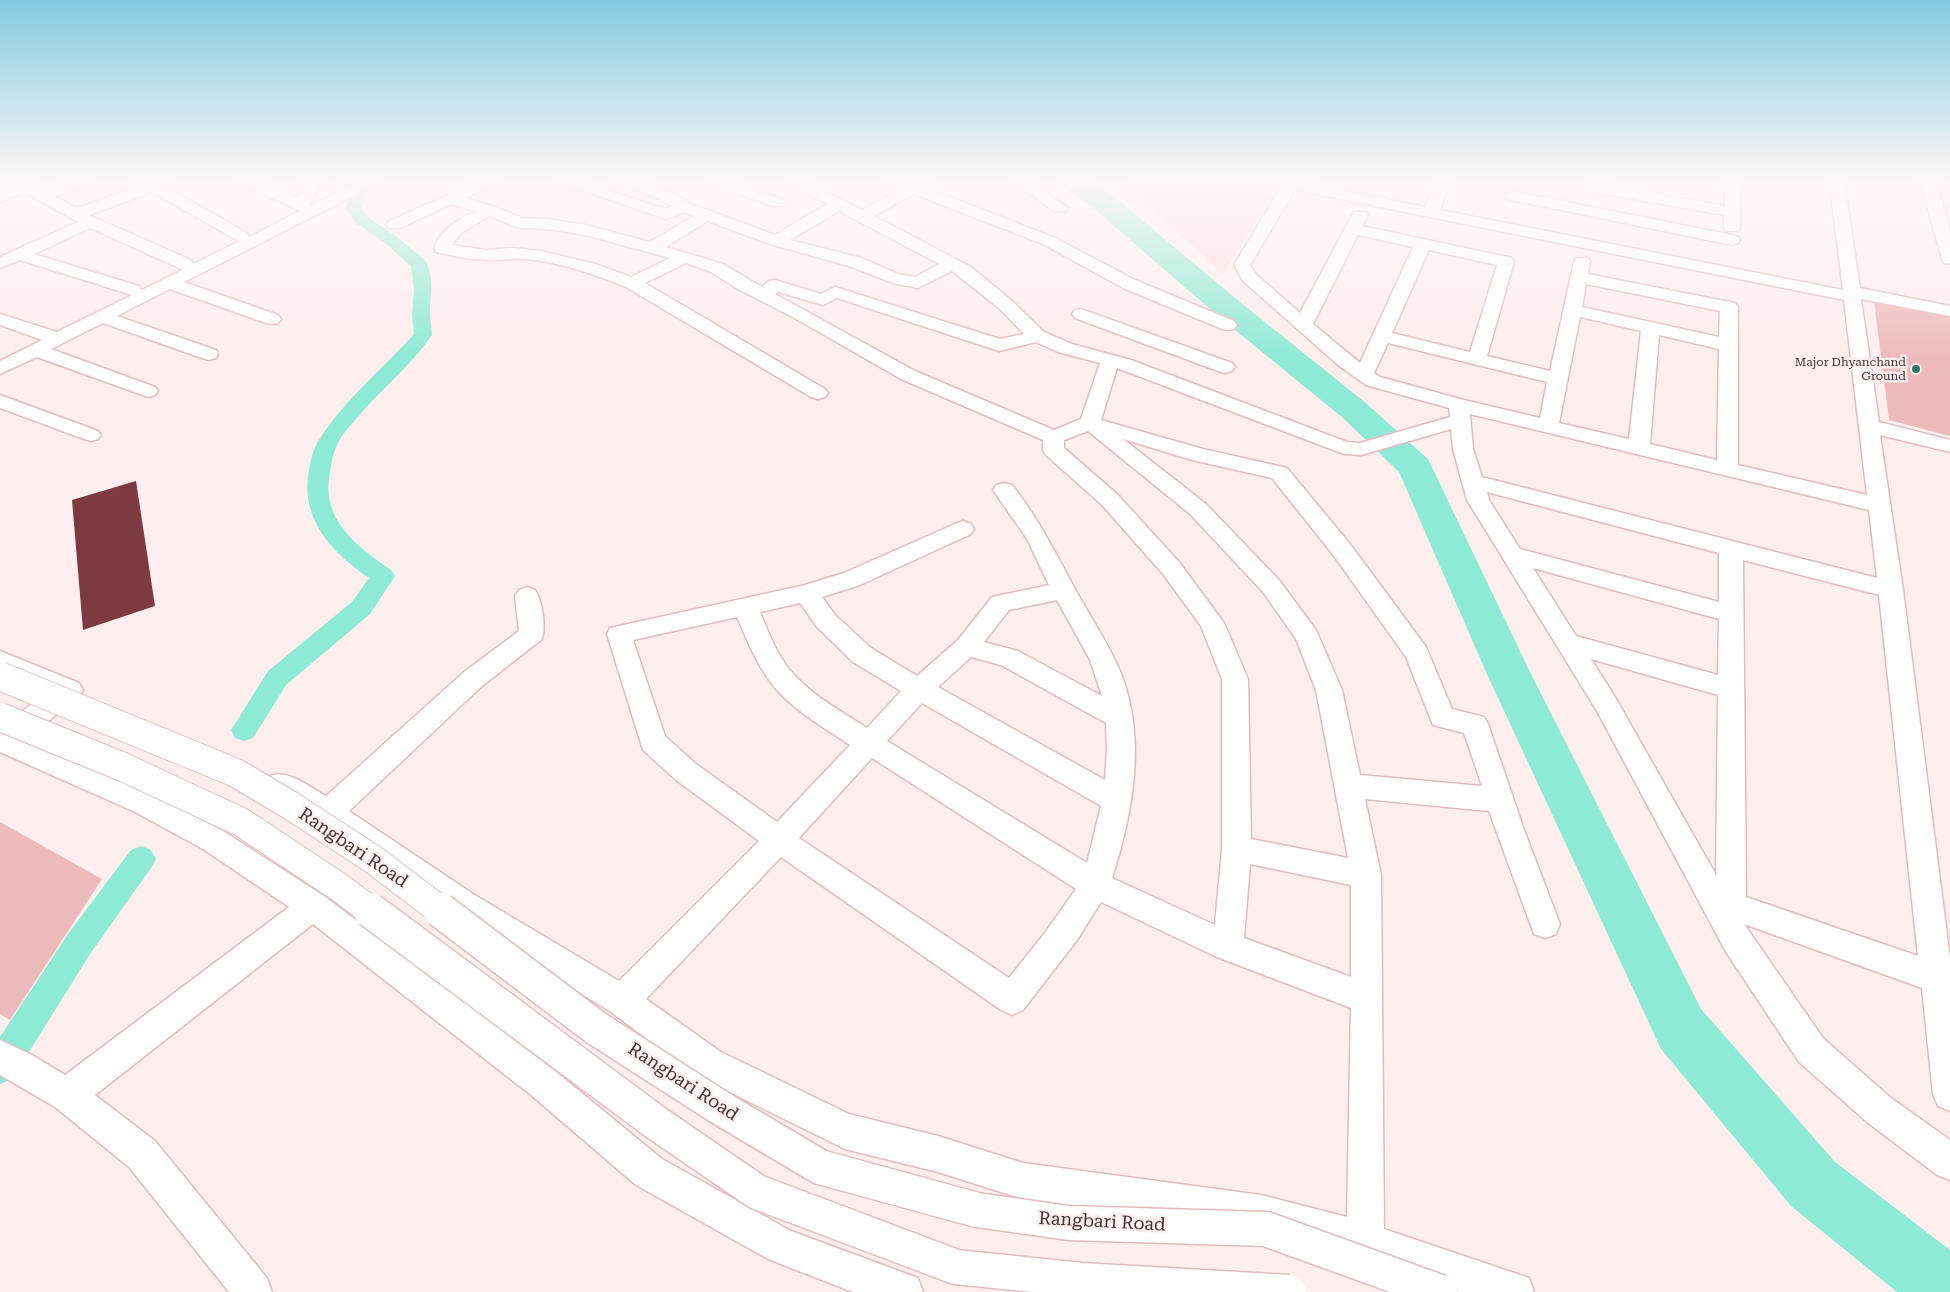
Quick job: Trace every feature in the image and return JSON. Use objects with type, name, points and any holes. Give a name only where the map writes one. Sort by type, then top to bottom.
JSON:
[{"type":"street","points":[[7,258],[41,240]]},
{"type":"street","points":[[132,240],[185,264]]},
{"type":"street","points":[[0,368],[133,290],[232,240]]},
{"type":"street","points":[[0,356],[45,341],[103,316],[248,240]]},
{"type":"street","points":[[446,240],[442,248],[471,254],[495,256],[511,253],[558,260],[614,276],[632,284],[818,394]]},
{"type":"street","points":[[624,240],[717,268],[908,375],[1054,437],[1090,423],[1199,455],[1279,473],[1342,550],[1417,654],[1442,718],[1475,724],[1500,800],[1545,924]]},
{"type":"street","points":[[652,248],[665,240]]},
{"type":"street","points":[[908,240],[965,271],[1006,305],[1038,336],[1344,448],[1361,449],[1451,417]]},
{"type":"street","points":[[1047,240],[1129,284],[1228,325]]},
{"type":"street","points":[[1257,240],[1242,265],[1249,277],[1302,325],[1373,382],[1451,417],[1548,426],[1880,505]]},
{"type":"street","points":[[1302,325],[1347,240]]},
{"type":"street","points":[[1406,240],[1506,262],[1477,359]]},
{"type":"street","points":[[1572,240],[1731,273],[1950,311]]},
{"type":"street","points":[[1731,273],[1732,240]]},
{"type":"street","points":[[1845,240],[1891,590],[1950,1094]]},
{"type":"street","points":[[1947,240],[1950,259]]},
{"type":"street","points":[[776,241],[855,262],[893,278],[918,283],[952,264]]},
{"type":"street","points":[[1548,426],[1586,243]]},
{"type":"street","points":[[1364,375],[1423,244]]},
{"type":"street","points":[[632,284],[685,257]]},
{"type":"street","points":[[7,258],[133,290]]},
{"type":"street","points":[[1579,277],[1729,308],[1727,469]]},
{"type":"street","points":[[169,283],[272,319]]},
{"type":"street","points":[[763,295],[775,285],[823,300],[835,292],[999,345],[1038,336]]},
{"type":"street","points":[[1572,310],[1728,345]]},
{"type":"street","points":[[1081,314],[1108,326],[1225,367]]},
{"type":"street","points":[[103,316],[209,354]]},
{"type":"street","points":[[0,319],[148,391]]},
{"type":"street","points":[[1081,353],[1108,326]]},
{"type":"street","points":[[1639,448],[1650,328]]},
{"type":"street","points":[[1382,336],[1558,379]]},
{"type":"street","points":[[1090,423],[1110,361]]},
{"type":"street","points":[[0,401],[91,434]]},
{"type":"street","points":[[1451,417],[1463,449],[1478,500],[1606,704],[1723,902],[1737,942],[1811,1050],[1879,1110],[1950,1162]]},
{"type":"street","points":[[1090,423],[1198,509],[1270,586],[1307,636],[1329,690],[1366,875],[1365,1241]]},
{"type":"street","points":[[1869,426],[1950,446]]},
{"type":"street","points":[[1054,437],[1053,450],[1110,500],[1171,568],[1212,623],[1235,679],[1237,849],[1228,946]]},
{"type":"street","points":[[1472,482],[1891,590]]},
{"type":"street","points":[[963,529],[852,579],[806,593],[619,634],[653,742],[686,772],[779,840],[1012,999],[1054,948],[1094,884],[1112,833],[1118,801],[1120,743],[1113,687],[1101,656],[1077,610],[1064,590],[1048,556],[1023,514],[1004,490]]},
{"type":"street","points":[[1723,902],[1731,689],[1731,549]]},
{"type":"street","points":[[1513,555],[1731,614]]},
{"type":"street","points":[[622,1001],[779,840],[919,690],[967,647],[1001,603],[1064,590]]},
{"type":"street","points":[[806,593],[826,621],[862,655],[919,690],[1118,801]]},
{"type":"street","points":[[328,812],[473,679],[532,634],[527,596]]},
{"type":"street","points":[[745,606],[764,651],[785,682],[817,708],[869,743],[1094,884],[1228,946],[1367,999]]},
{"type":"street","points":[[1568,643],[1731,689]]},
{"type":"street","points":[[967,647],[1009,658],[1118,717]]},
{"type":"street","points":[[0,661],[256,769],[328,812],[462,904],[622,1001],[709,1064],[845,1131],[938,1154],[1023,1181],[1261,1213],[1365,1241],[1500,1289]]},
{"type":"street","name":"Rangbari Road","points":[[0,676],[236,773],[282,800],[374,860],[596,1028],[719,1107],[820,1167],[977,1210],[1069,1224],[1266,1229],[1440,1292]]},
{"type":"street","points":[[1,735],[70,690]]},
{"type":"street","points":[[1,735],[154,808],[213,840],[313,906],[543,1083],[649,1172],[781,1246],[904,1292]]},
{"type":"street","points":[[1,735],[123,767],[241,822],[339,887],[655,1122],[757,1192],[956,1267],[1081,1280],[1288,1292]]},
{"type":"street","points":[[1348,786],[1500,800]]},
{"type":"street","points":[[1237,849],[1366,875]]},
{"type":"street","points":[[1723,902],[1936,978]]},
{"type":"street","points":[[66,1095],[313,906]]},
{"type":"street","points":[[10,1062],[66,1095],[142,1154],[253,1292]]},
{"type":"shaded area","points":[[1186,240],[1245,240],[1223,274]]},
{"type":"shaded area","name":"Major Dhyanchand Ground","points":[[1874,302],[1950,317],[1950,436],[1889,420]]},
{"type":"shaded area","points":[[0,822],[102,879],[10,1020],[0,1014]]},
{"type":"building","points":[[136,481],[155,606],[83,630],[72,500]]},
{"type":"waterway","points":[[244,730],[277,678],[361,608],[383,576],[350,551],[331,530],[319,506],[317,485],[323,454],[331,437],[364,397],[423,335],[421,315],[423,289],[419,264],[391,240]]},
{"type":"waterway","points":[[1148,240],[1229,309],[1355,411],[1415,467],[1508,672],[1681,1029],[1813,1184],[1950,1292]]},
{"type":"waterway","points":[[0,1067],[79,944],[141,859]]},
{"type":"place","name":"Major Dhyanchand Ground","points":[[1916,369]]}]
